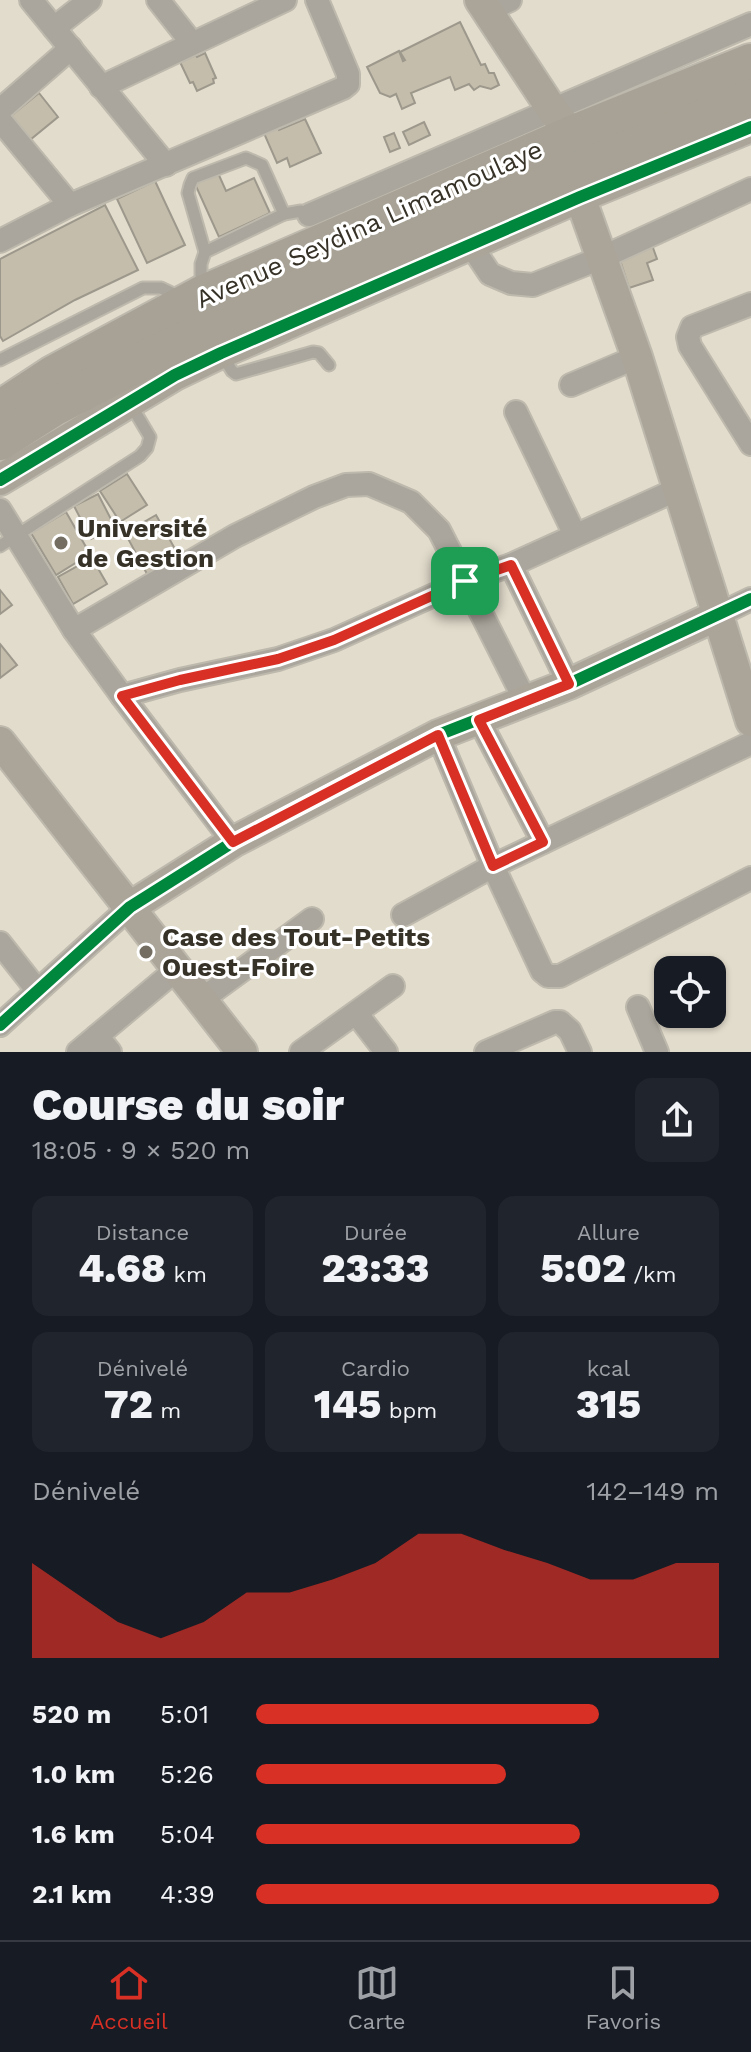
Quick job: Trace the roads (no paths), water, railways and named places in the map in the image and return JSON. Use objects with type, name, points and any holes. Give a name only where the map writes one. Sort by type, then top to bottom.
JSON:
[{"type":"highway","name":"Avenue Seydina Limamoulaye","points":[[0,410],[53,375],[195,299],[319,227],[562,123],[751,63]]},
{"type":"highway","name":"Avenue Seydina Limamoulaye","points":[[0,441],[55,406],[275,298],[751,98]]},
{"type":"street","points":[[31,0],[166,165]]},
{"type":"street","points":[[54,28],[90,0]]},
{"type":"street","points":[[158,0],[192,43]]},
{"type":"street","points":[[101,87],[285,0]]},
{"type":"street","points":[[0,241],[70,205],[343,88],[348,84],[348,74],[317,0]]},
{"type":"street","points":[[493,4],[562,123],[751,24]]},
{"type":"street","points":[[0,110],[71,48]]},
{"type":"street","points":[[0,120],[70,205]]},
{"type":"street","points":[[0,480],[128,401],[221,353],[580,197],[751,127]]},
{"type":"street","points":[[470,244],[490,274],[511,283],[533,285],[601,258],[751,189]]},
{"type":"street","points":[[580,197],[637,357],[750,714]]},
{"type":"street","points":[[751,304],[692,327],[688,337],[690,346],[751,444]]},
{"type":"street","points":[[571,385],[637,357]]},
{"type":"street","points":[[516,412],[575,535]]},
{"type":"street","points":[[74,630],[235,536],[314,497],[346,485],[369,484],[411,502],[439,530],[526,702]]},
{"type":"street","points":[[122,696],[278,659],[334,640],[465,581],[511,565],[678,489]]},
{"type":"street","points":[[0,510],[8,542],[233,842]]},
{"type":"street","points":[[511,565],[569,684]]},
{"type":"street","points":[[0,1025],[130,907],[233,842],[438,735],[569,684],[751,599]]},
{"type":"street","points":[[479,720],[543,842]]},
{"type":"street","points":[[438,735],[493,866],[542,971],[548,976],[560,976],[751,878]]},
{"type":"street","points":[[0,742],[242,1052]]},
{"type":"street","points":[[403,915],[493,866],[751,743]]},
{"type":"street","points":[[201,1000],[312,919]]},
{"type":"street","points":[[0,943],[37,990]]},
{"type":"street","points":[[78,1052],[103,1044],[177,969]]},
{"type":"street","points":[[301,1052],[393,986]]},
{"type":"street","points":[[638,1007],[657,1052]]},
{"type":"street","points":[[356,1013],[386,1052]]},
{"type":"street","points":[[486,1052],[555,1022],[560,1022],[570,1031],[580,1052]]},
{"type":"lane","points":[[0,360],[143,288],[161,288],[195,299],[205,252],[188,193],[193,178],[246,158],[255,161],[262,165],[284,214]]},
{"type":"lane","points":[[205,252],[284,214],[301,211],[319,227]]},
{"type":"lane","points":[[221,353],[236,374],[313,352],[319,353],[329,365]]},
{"type":"lane","points":[[8,542],[140,456],[147,448],[150,437],[128,401]]},
{"type":"place","name":"Université de Gestion","points":[[61,543]]},
{"type":"place","name":"Case des Tout-Petits Ouest-Foire","points":[[146,952]]}]
